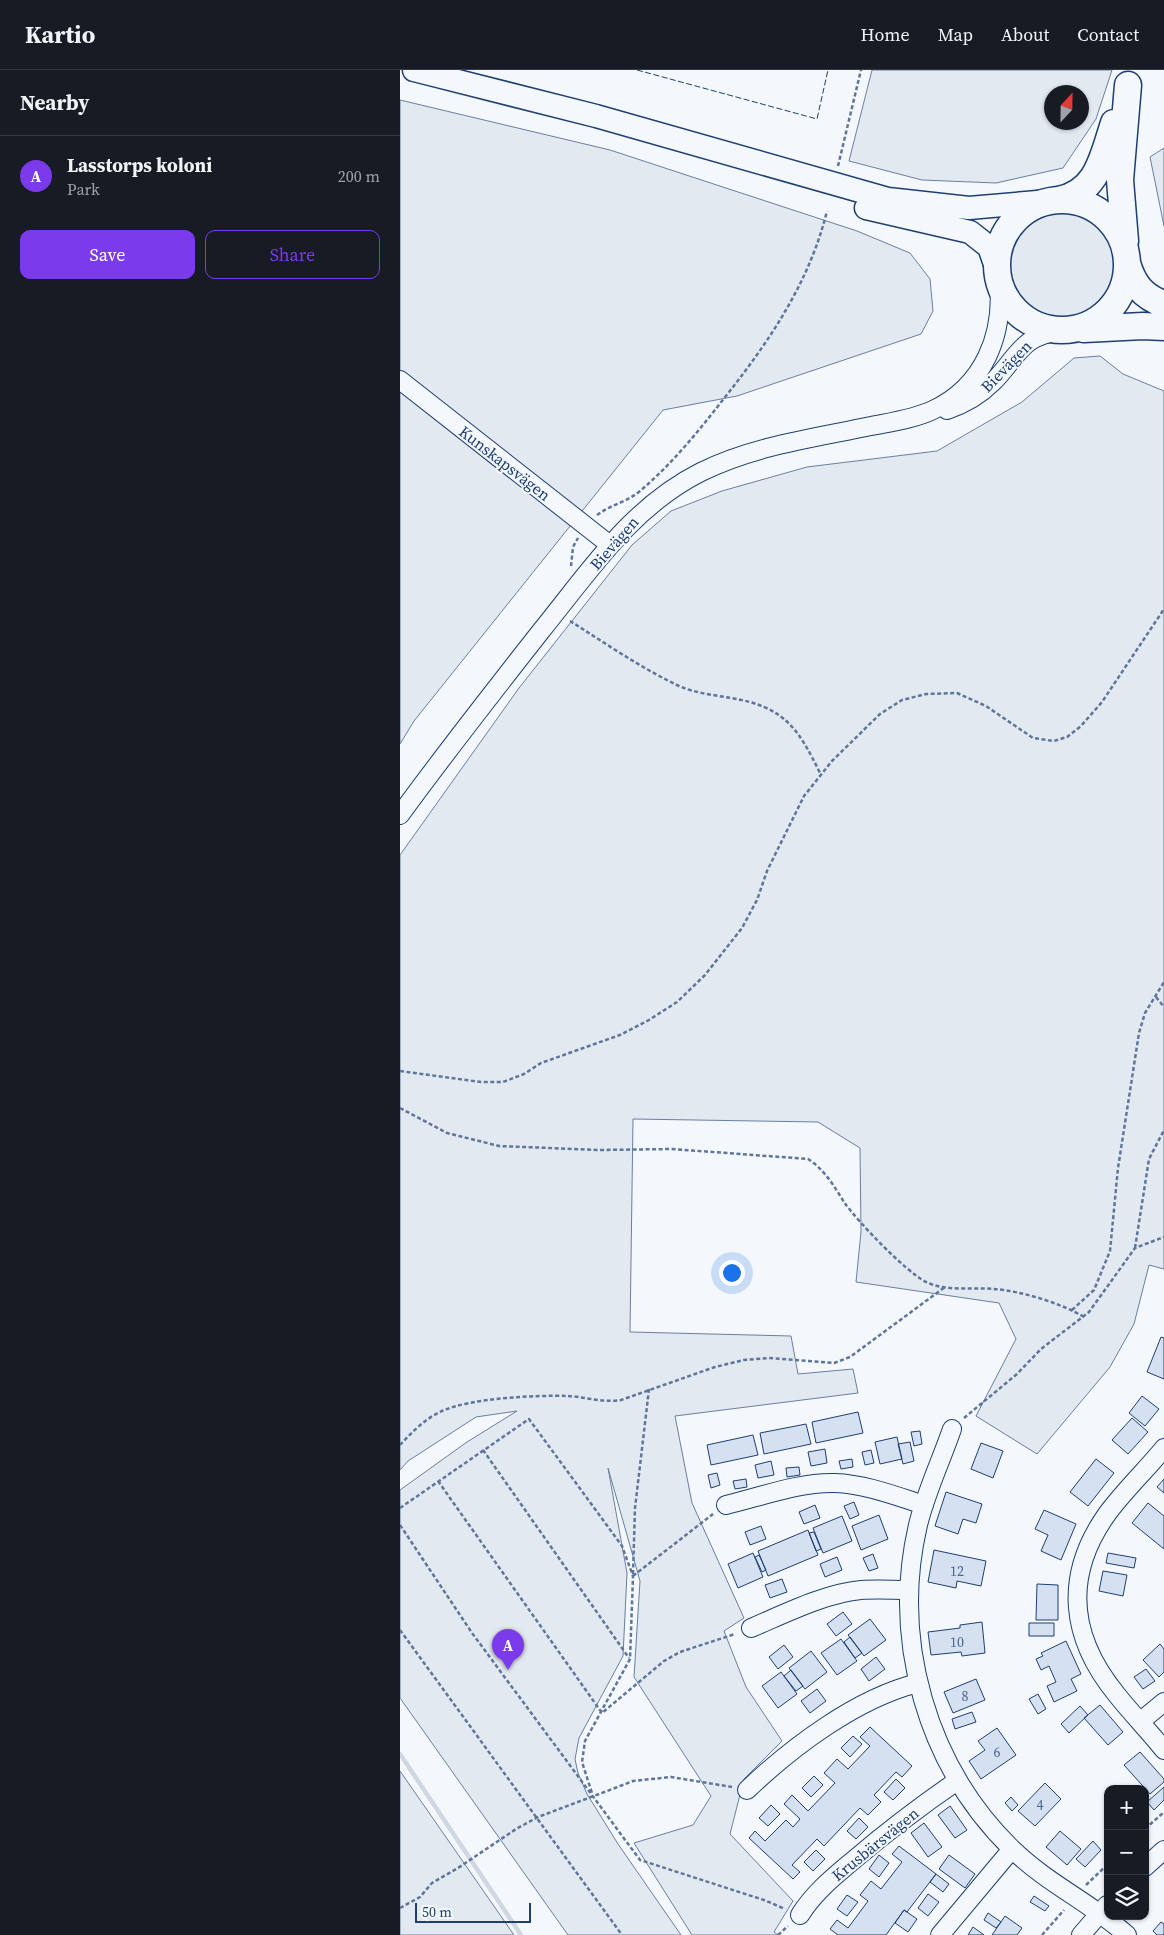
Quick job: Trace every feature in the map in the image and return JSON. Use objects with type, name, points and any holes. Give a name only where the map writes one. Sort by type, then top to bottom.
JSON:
[{"type":"highway","points":[[1130,77],[1095,178],[1078,194],[1026,211],[1009,227],[999,247],[998,276],[1007,300],[1022,317],[1039,327],[1066,330],[1104,326],[1164,327]]},
{"type":"highway","points":[[1066,330],[1093,323],[1113,306],[1124,287],[1127,257],[1121,217],[1120,180],[1130,77]]},
{"type":"highway","points":[[1053,201],[1082,203],[1102,214],[1117,230],[1137,287],[1145,295],[1164,304]]},
{"type":"main road","points":[[414,70],[596,116],[888,199],[969,208],[1053,201]]},
{"type":"main road","points":[[400,81],[600,131],[870,210],[958,228],[981,239],[990,247],[998,276]]},
{"type":"street","name":"Bievägen","points":[[925,413],[944,404],[960,392],[986,361],[999,323],[1001,302],[998,276]]},
{"type":"street","name":"Bievägen","points":[[400,816],[610,545],[628,523],[658,498],[686,479],[717,464],[760,450],[925,413],[944,412],[971,400],[994,382],[1026,343],[1042,334],[1066,330]]},
{"type":"street","name":"Kunskapsvägen","points":[[400,380],[610,545]]},
{"type":"street","points":[[952,1428],[918,1525],[908,1590],[913,1660],[918,1683],[936,1735],[957,1780],[973,1804],[1012,1849],[1045,1878],[1104,1909],[1081,1935]]},
{"type":"street","points":[[1164,1448],[1108,1513],[1095,1533],[1083,1557],[1077,1612],[1084,1638],[1098,1667],[1117,1695],[1164,1750]]},
{"type":"street","points":[[726,1505],[790,1489],[834,1482],[883,1492],[924,1505]]},
{"type":"street","points":[[751,1628],[790,1611],[839,1594],[861,1590],[908,1590]]},
{"type":"street","points":[[747,1790],[774,1765],[815,1734],[882,1695],[918,1683]]},
{"type":"street","points":[[1141,1721],[1164,1702]]},
{"type":"street","name":"Krusbärsvägen","points":[[800,1915],[816,1894],[837,1874],[905,1817],[957,1780]]},
{"type":"street","points":[[940,1935],[1012,1849]]},
{"type":"street","points":[[1149,1863],[1164,1850]]},
{"type":"street","points":[[1114,1920],[1127,1935]]},
{"type":"path","points":[[837,170],[861,70]]},
{"type":"path","points":[[575,541],[586,527],[603,511],[640,491],[663,469],[701,428],[751,365],[797,294],[816,249],[828,211]]},
{"type":"path","points":[[400,1071],[481,1082],[503,1082],[524,1074],[541,1063],[620,1035],[649,1020],[677,1002],[705,975],[742,928],[757,900],[767,871],[804,796],[821,775],[880,714],[902,700],[926,694],[957,692],[986,706],[1033,738],[1054,741],[1068,737],[1081,726],[1102,702],[1126,663],[1164,609]]},
{"type":"path","points":[[557,612],[619,652],[680,686],[762,704],[777,713],[804,739],[821,775]]},
{"type":"path","points":[[1072,1310],[1094,1290],[1110,1251],[1118,1168],[1139,1033],[1146,1013],[1164,982]]},
{"type":"path","points":[[1156,997],[1164,1007]]},
{"type":"path","points":[[400,1108],[447,1133],[499,1146],[599,1150],[672,1149],[808,1159],[821,1169],[852,1212],[903,1264],[924,1281],[945,1288],[1012,1291],[1072,1310],[1084,1317]]},
{"type":"path","points":[[952,1428],[1017,1374],[1041,1349],[1084,1317],[1099,1301],[1136,1248],[1149,1159],[1164,1130]]},
{"type":"path","points":[[1136,1248],[1164,1237]]},
{"type":"path","points":[[400,1444],[417,1428],[442,1411],[479,1402],[569,1396],[607,1402],[621,1400],[715,1367],[744,1360],[769,1358],[834,1363],[850,1357],[945,1288]]},
{"type":"path","points":[[594,1797],[585,1776],[582,1762],[585,1741],[630,1659],[635,1508],[649,1389]]},
{"type":"path","points":[[400,1508],[529,1419],[622,1546],[633,1576]]},
{"type":"path","points":[[484,1450],[630,1659]]},
{"type":"path","points":[[438,1481],[602,1713]]},
{"type":"path","points":[[633,1576],[726,1505]]},
{"type":"path","points":[[400,1525],[472,1633],[640,1860],[764,1900],[800,1915]]},
{"type":"path","points":[[602,1713],[664,1661],[680,1652],[751,1628]]},
{"type":"path","points":[[400,1630],[538,1817],[622,1935]]},
{"type":"path","points":[[400,1908],[420,1897],[432,1883],[538,1817],[633,1781],[670,1777],[693,1779],[747,1790]]},
{"type":"path","points":[[1149,1825],[1164,1812]]},
{"type":"shaded area","points":[[872,70],[1112,70],[1096,119],[1089,129],[1089,85],[1044,85],[1044,130],[1089,130],[1063,168],[996,183],[922,180],[849,161]]},
{"type":"shaded area","points":[[400,100],[610,150],[857,231],[910,253],[930,279],[933,311],[921,334],[737,396],[663,410],[414,721],[400,744]]},
{"type":"shaded area","points":[[1164,148],[1164,226],[1150,157]]},
{"type":"shaded area","points":[[1062,213],[1082,217],[1099,228],[1110,245],[1114,265],[1110,285],[1099,302],[1082,313],[1062,317],[1042,313],[1025,302],[1014,285],[1010,265],[1014,245],[1025,228],[1042,217]]},
{"type":"shaded area","points":[[1100,356],[1123,374],[1164,391],[1164,1269],[1149,1265],[1134,1324],[1110,1367],[1037,1454],[976,1416],[1016,1339],[999,1303],[856,1282],[861,1232],[860,1148],[818,1122],[633,1119],[630,1332],[791,1336],[798,1374],[853,1369],[858,1393],[675,1416],[692,1503],[744,1618],[724,1631],[746,1687],[782,1741],[744,1779],[730,1834],[793,1901],[774,1932],[778,1935],[692,1935],[634,1843],[693,1825],[711,1796],[634,1677],[640,1581],[608,1468],[627,1573],[623,1656],[579,1738],[575,1759],[578,1773],[587,1794],[618,1844],[681,1935],[568,1935],[400,1698],[400,1490],[467,1442],[517,1411],[476,1417],[408,1461],[400,1470],[400,855],[519,688],[632,545],[671,511],[722,491],[807,467],[937,451],[1022,402],[1074,358]]},
{"type":"shaded area","points":[[400,1771],[514,1935],[400,1935]]},
{"type":"building","points":[[1161,1337],[1164,1338],[1164,1379],[1147,1372]]},
{"type":"building","points":[[1142,1396],[1159,1409],[1145,1426],[1129,1413]]},
{"type":"building","points":[[858,1412],[863,1433],[816,1443],[812,1422]]},
{"type":"building","points":[[1132,1418],[1148,1432],[1128,1454],[1112,1440]]},
{"type":"building","points":[[806,1424],[811,1444],[764,1454],[760,1433]]},
{"type":"building","points":[[920,1431],[922,1444],[914,1446],[911,1432]]},
{"type":"building","points":[[753,1435],[758,1455],[711,1465],[707,1445]]},
{"type":"building","points":[[897,1437],[902,1459],[880,1464],[875,1442]]},
{"type":"building","points":[[910,1442],[914,1461],[903,1464],[898,1444]]},
{"type":"building","points":[[981,1443],[1003,1451],[993,1478],[971,1469]]},
{"type":"building","points":[[825,1449],[827,1463],[811,1466],[808,1452]]},
{"type":"building","points":[[871,1450],[874,1463],[865,1465],[862,1452]]},
{"type":"building","points":[[852,1459],[853,1467],[841,1469],[839,1461]]},
{"type":"building","points":[[1096,1459],[1114,1473],[1088,1506],[1070,1492]]},
{"type":"building","points":[[771,1461],[774,1475],[758,1478],[755,1465]]},
{"type":"building","points":[[799,1467],[800,1475],[787,1477],[786,1468]]},
{"type":"building","points":[[717,1473],[720,1485],[711,1488],[708,1475]]},
{"type":"building","points":[[746,1479],[747,1487],[735,1489],[733,1481]]},
{"type":"building","points":[[1164,1479],[1164,1493],[1157,1487]]},
{"type":"building","points":[[946,1492],[982,1504],[976,1523],[963,1519],[958,1534],[935,1526]]},
{"type":"building","points":[[854,1502],[859,1515],[850,1519],[844,1506]]},
{"type":"building","points":[[1148,1503],[1164,1516],[1164,1549],[1132,1523]]},
{"type":"building","points":[[815,1505],[820,1518],[804,1524],[799,1512]]},
{"type":"building","points":[[1044,1510],[1076,1524],[1061,1560],[1041,1551],[1048,1535],[1035,1529]]},
{"type":"building","points":[[879,1515],[888,1539],[861,1550],[852,1526]]},
{"type":"building","points":[[842,1516],[852,1541],[823,1553],[813,1528]]},
{"type":"building","points":[[761,1526],[766,1539],[750,1545],[745,1532]]},
{"type":"building","points":[[808,1530],[818,1555],[768,1576],[758,1551]]},
{"type":"building","points":[[814,1532],[821,1549],[816,1551],[809,1533]]},
{"type":"building","points":[[934,1550],[986,1561],[981,1586],[957,1581],[956,1588],[928,1582]]},
{"type":"building","points":[[753,1553],[763,1577],[738,1588],[728,1564]]},
{"type":"building","points":[[1108,1553],[1136,1558],[1134,1568],[1106,1563]]},
{"type":"building","points":[[873,1554],[878,1568],[869,1571],[863,1558]]},
{"type":"building","points":[[759,1555],[766,1570],[762,1572],[755,1557]]},
{"type":"building","points":[[837,1557],[842,1570],[825,1577],[820,1564]]},
{"type":"building","points":[[1103,1571],[1127,1575],[1123,1596],[1099,1591]]},
{"type":"building","points":[[782,1579],[787,1592],[770,1598],[765,1585]]},
{"type":"building","points":[[1037,1584],[1058,1585],[1058,1620],[1036,1620]]},
{"type":"building","points":[[843,1612],[852,1624],[836,1636],[827,1624]]},
{"type":"building","points":[[870,1619],[886,1640],[864,1656],[848,1635]]},
{"type":"building","points":[[982,1622],[985,1653],[962,1656],[961,1652],[931,1655],[928,1632],[960,1628],[960,1625]]},
{"type":"building","points":[[1029,1623],[1054,1623],[1054,1636],[1029,1636]]},
{"type":"building","points":[[850,1637],[862,1653],[855,1658],[844,1642]]},
{"type":"building","points":[[841,1639],[857,1661],[837,1675],[821,1653]]},
{"type":"building","points":[[1066,1641],[1081,1674],[1071,1679],[1077,1691],[1054,1702],[1047,1686],[1056,1682],[1049,1666],[1041,1670],[1036,1659],[1043,1656],[1041,1653]]},
{"type":"building","points":[[1160,1644],[1164,1649],[1164,1672],[1159,1677],[1143,1660]]},
{"type":"building","points":[[784,1645],[793,1657],[778,1669],[769,1657]]},
{"type":"building","points":[[811,1651],[827,1672],[805,1689],[789,1668]]},
{"type":"building","points":[[876,1657],[885,1669],[869,1681],[861,1669]]},
{"type":"building","points":[[1146,1669],[1155,1681],[1143,1689],[1134,1677]]},
{"type":"building","points":[[791,1670],[803,1686],[796,1691],[784,1676]]},
{"type":"building","points":[[781,1672],[797,1694],[778,1708],[762,1686]]},
{"type":"building","points":[[976,1679],[985,1700],[953,1713],[944,1692]]},
{"type":"building","points":[[817,1689],[826,1701],[810,1713],[801,1701]]},
{"type":"building","points":[[1038,1694],[1046,1709],[1038,1714],[1029,1699]]},
{"type":"building","points":[[1100,1705],[1123,1732],[1108,1745],[1084,1718]]},
{"type":"building","points":[[1080,1706],[1088,1715],[1069,1733],[1061,1724]]},
{"type":"building","points":[[972,1712],[976,1722],[955,1729],[952,1719]]},
{"type":"building","points":[[870,1727],[912,1766],[902,1777],[896,1772],[874,1795],[881,1802],[868,1815],[860,1808],[824,1846],[817,1839],[792,1865],[800,1872],[793,1879],[749,1838],[755,1831],[765,1841],[786,1820],[793,1827],[800,1819],[784,1804],[792,1795],[808,1811],[835,1783],[824,1773],[837,1759],[848,1769],[870,1746],[860,1737]]},
{"type":"building","points":[[997,1728],[1016,1755],[981,1779],[969,1761],[985,1750],[978,1741]]},
{"type":"building","points":[[853,1736],[862,1744],[850,1757],[841,1748]]},
{"type":"building","points":[[1140,1752],[1164,1779],[1164,1782],[1150,1794],[1149,1785],[1142,1785],[1124,1765]]},
{"type":"building","points":[[814,1776],[823,1785],[811,1797],[802,1788]]},
{"type":"building","points":[[896,1779],[905,1788],[893,1800],[884,1792]]},
{"type":"building","points":[[1045,1783],[1061,1799],[1035,1826],[1018,1811]]},
{"type":"building","points":[[1164,1787],[1164,1800],[1154,1810],[1149,1804],[1149,1800]]},
{"type":"building","points":[[1011,1797],[1018,1805],[1012,1811],[1005,1803]]},
{"type":"building","points":[[771,1805],[780,1814],[768,1826],[759,1818]]},
{"type":"building","points":[[950,1806],[967,1830],[955,1838],[938,1815]]},
{"type":"building","points":[[859,1818],[868,1827],[856,1839],[847,1831]]},
{"type":"building","points":[[924,1823],[942,1847],[928,1857],[911,1833]]},
{"type":"building","points":[[1060,1831],[1081,1849],[1067,1865],[1046,1847]]},
{"type":"building","points":[[1093,1841],[1101,1850],[1085,1867],[1076,1859]]},
{"type":"building","points":[[899,1846],[936,1874],[907,1912],[904,1910],[886,1935],[838,1935],[830,1929],[837,1920],[848,1928],[868,1901],[860,1895],[871,1881],[881,1889],[902,1862],[892,1854]]},
{"type":"building","points":[[816,1850],[825,1859],[813,1871],[804,1862]]},
{"type":"building","points":[[879,1855],[889,1863],[879,1877],[869,1869]]},
{"type":"building","points":[[949,1855],[975,1874],[965,1888],[939,1869]]},
{"type":"building","points":[[936,1874],[949,1884],[943,1892],[930,1882]]},
{"type":"building","points":[[928,1894],[939,1902],[928,1916],[918,1908]]},
{"type":"building","points":[[847,1895],[858,1902],[847,1916],[837,1909]]},
{"type":"building","points":[[1034,1896],[1049,1906],[1045,1911],[1030,1902]]},
{"type":"building","points":[[904,1910],[917,1919],[908,1932],[895,1923]]},
{"type":"building","points":[[988,1913],[1001,1922],[996,1928],[984,1920]]},
{"type":"building","points":[[1005,1916],[1022,1928],[1017,1935],[992,1935]]},
{"type":"building","points":[[1161,1922],[1164,1924],[1164,1935],[1157,1935],[1153,1931]]},
{"type":"building","points":[[973,1927],[984,1935],[968,1935]]},
{"type":"waterway","points":[[400,1754],[521,1935]]},
{"type":"fence","points":[[637,70],[817,119],[828,70]]},
{"type":"place","name":"Lasstorps koloni","points":[[508,1670]]}]
